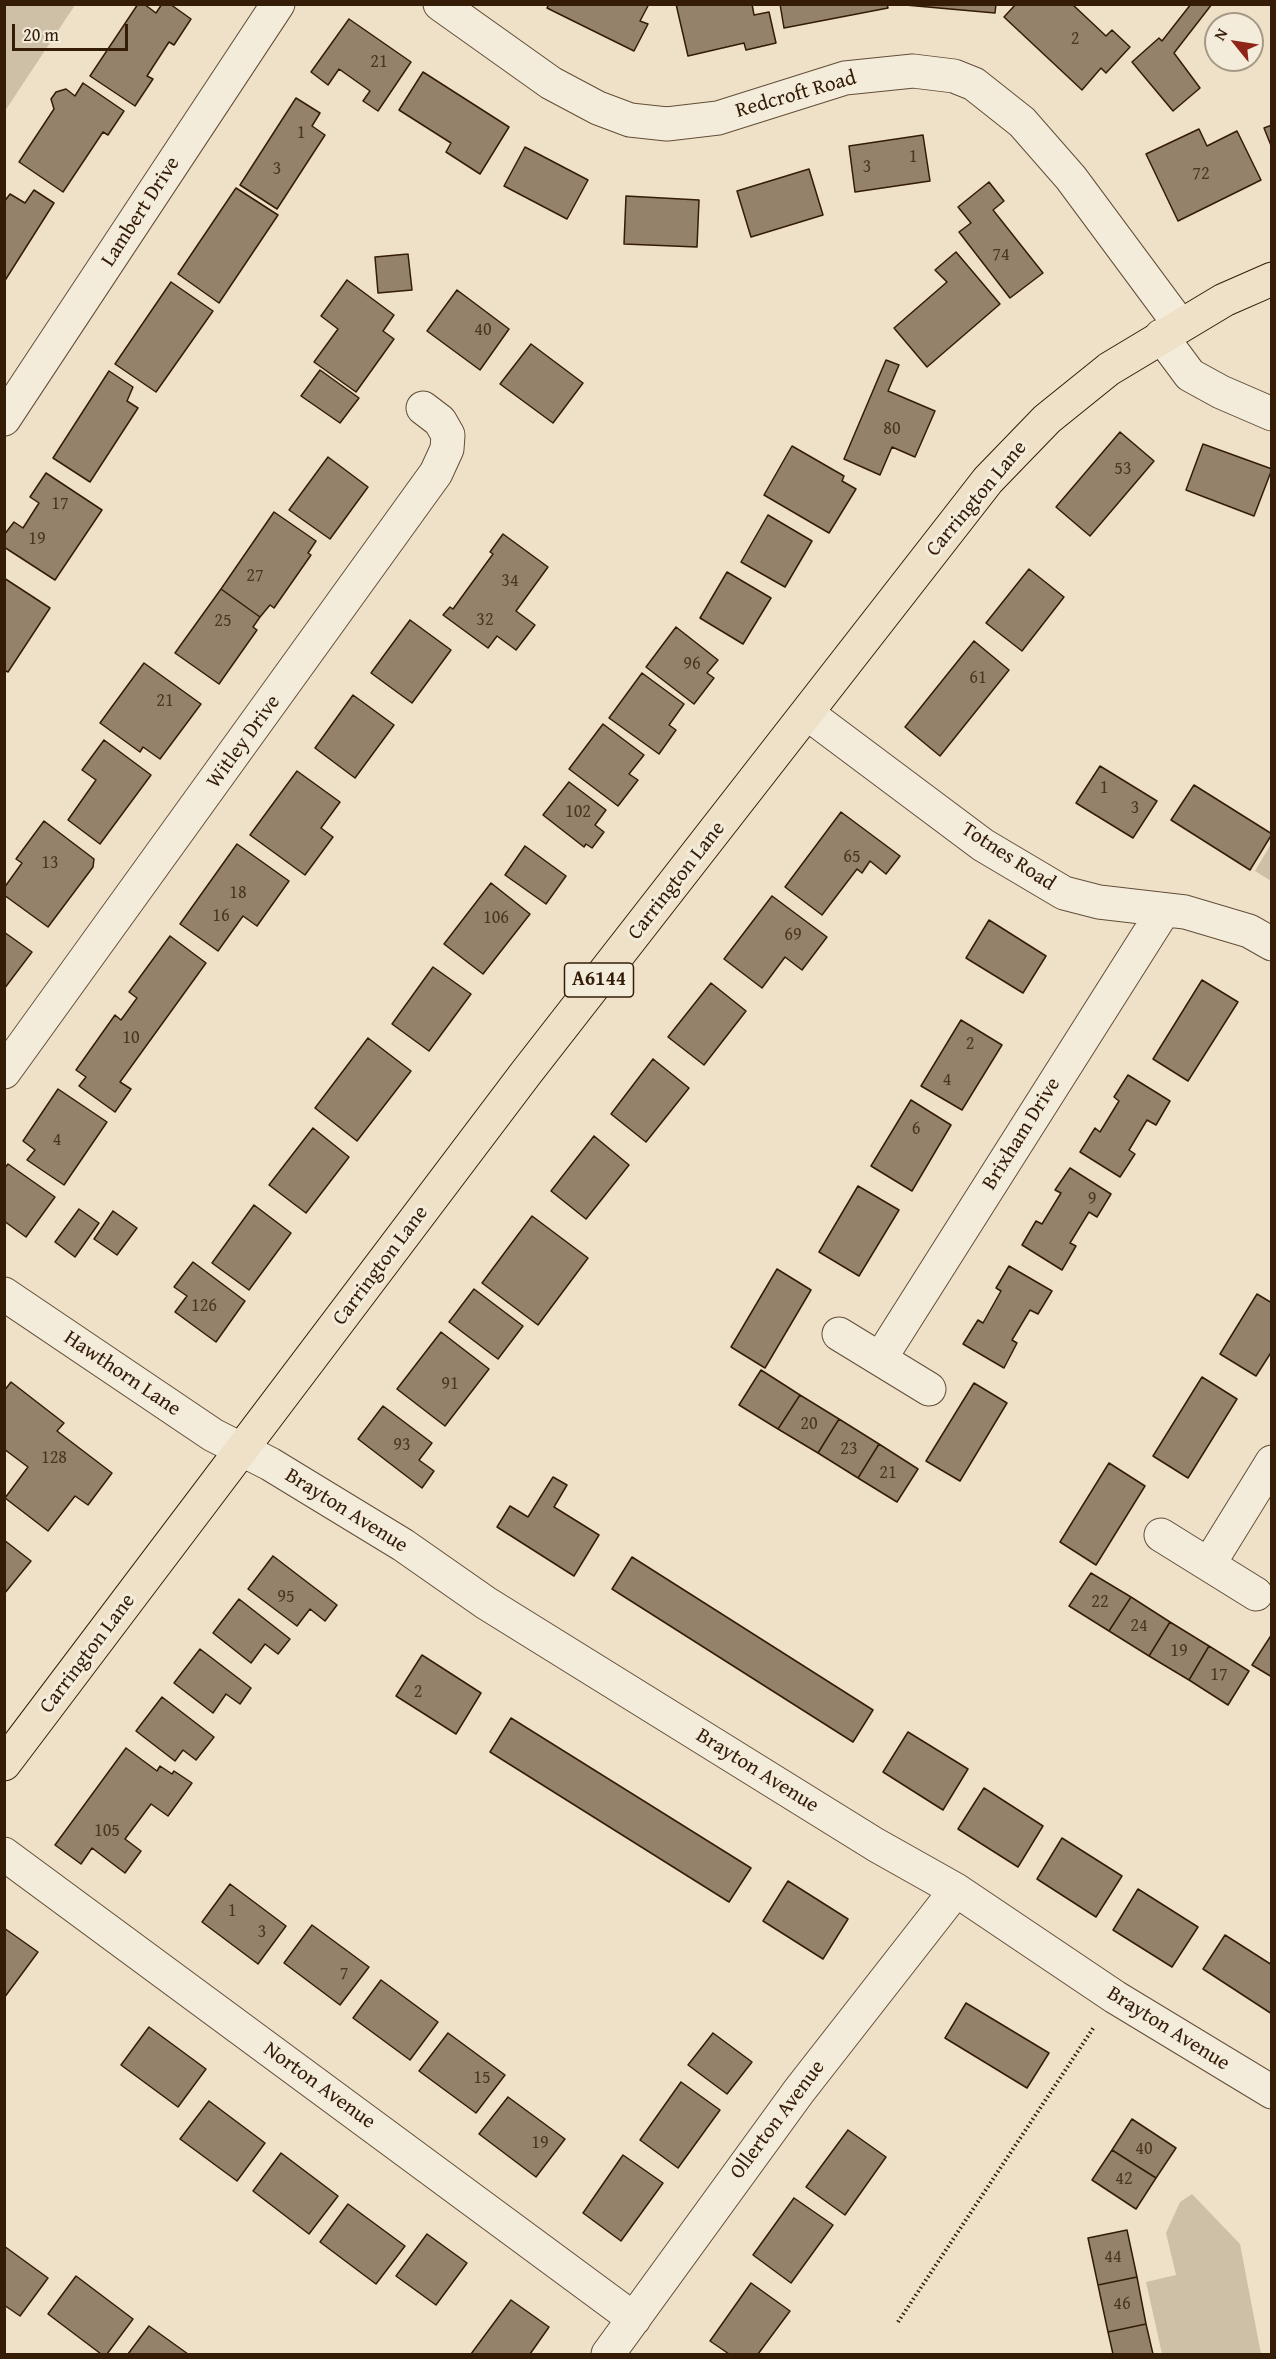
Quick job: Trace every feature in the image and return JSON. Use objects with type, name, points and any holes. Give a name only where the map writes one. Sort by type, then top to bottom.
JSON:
[{"type":"main road","name":"Carrington Lane","points":[[4,1764],[526,1073],[808,714],[988,480],[1047,420],[1108,369],[1170,330],[1224,300],[1272,279]]},
{"type":"street","name":"Lambert Drive","points":[[4,419],[278,4]]},
{"type":"street","name":"Redcroft Road","points":[[460,10],[551,82],[598,108],[630,120],[667,124],[718,117],[845,78],[913,70],[954,76],[974,84],[1022,122],[1071,178],[1170,330],[1190,375],[1221,392],[1272,414]]},
{"type":"street","name":"Witley Drive","points":[[4,1072],[436,473],[447,449],[448,435],[440,421],[423,408]]},
{"type":"street","name":"Totnes Road","points":[[808,714],[983,845],[1064,893],[1099,902],[1185,912],[1249,931],[1272,944]]},
{"type":"street","name":"Brixham Drive","points":[[880,1359],[1164,910]]},
{"type":"street","name":"Hawthorn Lane","points":[[4,1294],[204,1429],[242,1450]]},
{"type":"street","points":[[838,1334],[929,1389]]},
{"type":"street","name":"Brayton Avenue","points":[[242,1450],[270,1464],[403,1545],[486,1603],[866,1839],[956,1890],[1115,1997],[1272,2092]]},
{"type":"street","points":[[1209,1564],[1272,1462]]},
{"type":"street","points":[[1161,1535],[1256,1594]]},
{"type":"street","name":"Norton Avenue","points":[[4,1854],[634,2319]]},
{"type":"street","name":"Ollerton Avenue","points":[[608,2355],[799,2091],[956,1890]]},
{"type":"path","points":[[898,2322],[1115,1997]]},
{"type":"shaded area","points":[[4,5],[75,5],[5,111]]},
{"type":"shaded area","points":[[1271,844],[1271,881],[1255,871]]},
{"type":"shaded area","points":[[1192,2194],[1240,2244],[1261,2354],[1162,2354],[1146,2282],[1176,2275],[1166,2233],[1180,2202]]},
{"type":"building","points":[[138,4],[144,4],[156,13],[162,4],[170,4],[191,19],[174,45],[169,42],[147,76],[153,79],[135,106],[90,76]]},
{"type":"building","points":[[549,4],[649,4],[640,21],[648,24],[634,51],[547,8]]},
{"type":"building","points":[[676,4],[752,4],[754,15],[769,12],[776,43],[746,50],[744,43],[688,56]]},
{"type":"building","points":[[780,4],[887,4],[888,8],[784,28]]},
{"type":"building","points":[[894,4],[996,4],[995,13]]},
{"type":"building","points":[[1016,4],[1072,4],[1106,36],[1112,30],[1130,47],[1106,73],[1101,68],[1082,90],[1004,17]]},
{"type":"building","points":[[1191,4],[1212,4],[1174,53],[1200,88],[1173,111],[1132,62],[1159,38],[1162,41]]},
{"type":"building","points":[[349,19],[411,62],[378,111],[363,101],[370,91],[339,69],[328,85],[311,72]]},
{"type":"building","points":[[423,72],[509,127],[480,174],[446,152],[451,143],[399,110]]},
{"type":"building","points":[[83,83],[124,111],[108,135],[103,132],[63,192],[19,162],[54,109],[51,99],[56,92],[66,89],[75,96]]},
{"type":"building","points":[[296,98],[320,113],[312,126],[325,135],[277,209],[240,185]]},
{"type":"building","points":[[1272,125],[1272,148],[1264,128]]},
{"type":"building","points":[[1199,129],[1207,146],[1237,131],[1261,180],[1178,221],[1146,154]]},
{"type":"building","points":[[923,135],[930,181],[855,192],[849,146]]},
{"type":"building","points":[[525,147],[588,180],[567,219],[504,186]]},
{"type":"building","points":[[809,169],[823,215],[751,237],[737,191]]},
{"type":"building","points":[[989,182],[1004,201],[993,210],[1043,273],[1010,298],[959,232],[971,223],[958,207]]},
{"type":"building","points":[[236,188],[278,215],[219,303],[178,274]]},
{"type":"building","points":[[34,190],[54,203],[4,282],[4,202],[10,194],[25,203]]},
{"type":"building","points":[[626,196],[699,200],[697,247],[624,244]]},
{"type":"building","points":[[956,252],[1000,304],[927,367],[894,328],[947,282],[935,270]]},
{"type":"building","points":[[408,254],[412,290],[378,293],[375,257]]},
{"type":"building","points":[[347,280],[394,315],[383,331],[394,339],[356,392],[314,362],[338,329],[321,316]]},
{"type":"building","points":[[171,282],[213,311],[156,392],[115,364]]},
{"type":"building","points":[[457,290],[509,329],[480,370],[427,331]]},
{"type":"building","points":[[531,344],[583,383],[553,423],[500,384]]},
{"type":"building","points":[[886,360],[899,365],[888,391],[935,411],[915,457],[892,447],[880,475],[844,459]]},
{"type":"building","points":[[320,370],[359,398],[340,423],[301,396]]},
{"type":"building","points":[[109,371],[133,387],[127,401],[138,408],[90,482],[53,458]]},
{"type":"building","points":[[1120,432],[1154,461],[1090,536],[1056,507]]},
{"type":"building","points":[[1203,444],[1272,469],[1254,516],[1186,490]]},
{"type":"building","points":[[792,446],[844,476],[842,481],[856,489],[829,533],[764,495]]},
{"type":"building","points":[[328,457],[368,487],[330,539],[289,510]]},
{"type":"building","points":[[46,473],[102,510],[55,580],[4,547],[4,535],[14,522],[23,528],[39,503],[30,497]]},
{"type":"building","points":[[274,512],[316,541],[308,553],[311,555],[274,608],[270,605],[260,617],[221,589]]},
{"type":"building","points":[[768,515],[812,541],[785,587],[741,562]]},
{"type":"building","points":[[503,534],[548,567],[516,611],[535,625],[516,650],[497,636],[488,648],[443,615],[450,607],[453,609],[493,554],[490,552]]},
{"type":"building","points":[[1029,569],[1064,597],[1022,651],[986,623]]},
{"type":"building","points":[[727,572],[771,598],[743,644],[700,618]]},
{"type":"building","points":[[4,578],[50,608],[8,672],[4,670]]},
{"type":"building","points":[[221,589],[260,617],[253,627],[257,630],[219,684],[175,653]]},
{"type":"building","points":[[410,620],[451,650],[412,703],[371,673]]},
{"type":"building","points":[[676,627],[718,660],[707,673],[714,678],[694,704],[646,667]]},
{"type":"building","points":[[974,641],[1009,670],[940,756],[905,727]]},
{"type":"building","points":[[144,663],[201,704],[160,759],[143,747],[140,752],[100,723]]},
{"type":"building","points":[[642,673],[684,704],[669,725],[676,730],[659,754],[609,718]]},
{"type":"building","points":[[353,695],[394,725],[355,778],[315,748]]},
{"type":"building","points":[[603,724],[644,755],[629,774],[638,780],[618,806],[569,769]]},
{"type":"building","points":[[104,740],[151,775],[100,844],[68,820],[96,780],[82,770]]},
{"type":"building","points":[[1100,766],[1157,801],[1133,838],[1076,803]]},
{"type":"building","points":[[297,771],[340,802],[321,828],[333,837],[305,875],[250,835]]},
{"type":"building","points":[[569,782],[606,810],[595,825],[604,832],[592,848],[586,844],[584,847],[543,815]]},
{"type":"building","points":[[1194,785],[1272,834],[1250,870],[1171,820]]},
{"type":"building","points":[[841,812],[900,856],[886,874],[870,861],[862,873],[857,869],[822,915],[785,887]]},
{"type":"building","points":[[44,821],[94,859],[93,867],[48,927],[4,895],[4,888],[22,863],[16,859]]},
{"type":"building","points":[[237,844],[289,881],[257,926],[243,916],[218,951],[180,924]]},
{"type":"building","points":[[525,846],[566,876],[546,904],[505,875]]},
{"type":"building","points":[[491,883],[530,914],[483,974],[444,944]]},
{"type":"building","points":[[772,896],[827,937],[802,970],[785,957],[762,988],[724,959]]},
{"type":"building","points":[[989,920],[1046,956],[1023,993],[966,958]]},
{"type":"building","points":[[4,932],[32,952],[4,989]]},
{"type":"building","points":[[170,936],[206,963],[120,1082],[131,1089],[115,1112],[79,1086],[86,1077],[76,1070],[115,1015],[121,1020],[137,998],[129,992]]},
{"type":"building","points":[[433,967],[471,994],[429,1051],[392,1024]]},
{"type":"building","points":[[1202,980],[1238,1002],[1188,1081],[1153,1059]]},
{"type":"building","points":[[711,983],[746,1011],[704,1065],[668,1037]]},
{"type":"building","points":[[961,1020],[1002,1045],[962,1110],[921,1086]]},
{"type":"building","points":[[368,1038],[411,1071],[357,1141],[315,1108]]},
{"type":"building","points":[[653,1059],[689,1088],[646,1142],[611,1114]]},
{"type":"building","points":[[1128,1075],[1170,1101],[1156,1125],[1147,1120],[1129,1150],[1135,1154],[1120,1177],[1080,1152],[1095,1128],[1100,1132],[1119,1101],[1114,1097]]},
{"type":"building","points":[[58,1089],[107,1122],[64,1185],[27,1160],[35,1150],[23,1141]]},
{"type":"building","points":[[911,1100],[951,1125],[912,1191],[871,1166]]},
{"type":"building","points":[[313,1128],[349,1157],[306,1213],[269,1185]]},
{"type":"building","points":[[594,1136],[629,1165],[586,1219],[551,1191]]},
{"type":"building","points":[[8,1164],[55,1197],[26,1237],[4,1221],[4,1169]]},
{"type":"building","points":[[1070,1168],[1111,1194],[1097,1217],[1089,1212],[1070,1243],[1076,1246],[1062,1270],[1022,1245],[1036,1221],[1042,1224],[1061,1193],[1055,1190]]},
{"type":"building","points":[[858,1186],[899,1210],[859,1276],[819,1252]]},
{"type":"building","points":[[254,1205],[291,1233],[249,1290],[212,1263]]},
{"type":"building","points":[[79,1209],[99,1223],[75,1257],[55,1242]]},
{"type":"building","points":[[113,1211],[137,1228],[117,1255],[94,1239]]},
{"type":"building","points":[[532,1216],[588,1258],[538,1325],[482,1283]]},
{"type":"building","points":[[193,1262],[245,1301],[216,1342],[175,1312],[187,1296],[174,1287]]},
{"type":"building","points":[[1009,1266],[1052,1291],[1038,1314],[1030,1310],[1012,1340],[1017,1343],[1004,1368],[963,1344],[978,1320],[983,1323],[1001,1291],[996,1288]]},
{"type":"building","points":[[777,1269],[811,1290],[765,1368],[731,1347]]},
{"type":"building","points":[[474,1289],[523,1326],[498,1359],[449,1322]]},
{"type":"building","points":[[1257,1294],[1272,1303],[1272,1351],[1256,1376],[1220,1354]]},
{"type":"building","points":[[441,1332],[489,1369],[445,1426],[397,1389]]},
{"type":"building","points":[[761,1370],[800,1395],[778,1429],[739,1405]]},
{"type":"building","points":[[1202,1377],[1237,1399],[1188,1478],[1153,1456]]},
{"type":"building","points":[[11,1382],[64,1423],[57,1431],[112,1473],[88,1505],[75,1496],[48,1531],[5,1498],[28,1467],[4,1449],[4,1391]]},
{"type":"building","points":[[974,1383],[1007,1403],[960,1481],[926,1461]]},
{"type":"building","points":[[800,1395],[839,1419],[818,1453],[778,1429]]},
{"type":"building","points":[[383,1406],[432,1443],[419,1460],[434,1471],[422,1488],[358,1439]]},
{"type":"building","points":[[839,1419],[879,1444],[858,1478],[818,1453]]},
{"type":"building","points":[[879,1444],[918,1469],[897,1502],[858,1478]]},
{"type":"building","points":[[1109,1463],[1145,1486],[1096,1565],[1060,1542]]},
{"type":"building","points":[[553,1477],[567,1485],[554,1507],[599,1535],[574,1576],[497,1527],[510,1506],[528,1517]]},
{"type":"building","points":[[4,1540],[31,1561],[4,1594]]},
{"type":"building","points":[[273,1556],[337,1605],[325,1621],[310,1609],[297,1626],[248,1589]]},
{"type":"building","points":[[632,1557],[873,1710],[853,1742],[612,1589]]},
{"type":"building","points":[[1091,1573],[1131,1597],[1109,1631],[1069,1606]]},
{"type":"building","points":[[1131,1597],[1170,1622],[1149,1656],[1109,1631]]},
{"type":"building","points":[[239,1599],[290,1639],[278,1654],[265,1644],[251,1663],[213,1633]]},
{"type":"building","points":[[1170,1622],[1209,1646],[1189,1680],[1149,1656]]},
{"type":"building","points":[[1272,1634],[1272,1677],[1252,1665]]},
{"type":"building","points":[[1209,1646],[1249,1671],[1228,1705],[1189,1680]]},
{"type":"building","points":[[200,1649],[251,1688],[240,1704],[226,1694],[213,1713],[174,1683]]},
{"type":"building","points":[[422,1655],[481,1693],[456,1734],[396,1696]]},
{"type":"building","points":[[162,1697],[214,1737],[196,1760],[183,1750],[175,1761],[136,1731]]},
{"type":"building","points":[[511,1718],[751,1868],[729,1902],[490,1752]]},
{"type":"building","points":[[908,1732],[968,1769],[943,1810],[883,1772]]},
{"type":"building","points":[[126,1748],[157,1771],[160,1766],[172,1774],[174,1771],[192,1783],[168,1816],[151,1804],[125,1839],[141,1851],[125,1873],[92,1848],[81,1864],[55,1845]]},
{"type":"building","points":[[984,1788],[1043,1826],[1018,1867],[958,1829]]},
{"type":"building","points":[[1062,1838],[1122,1876],[1096,1917],[1037,1879]]},
{"type":"building","points":[[788,1881],[848,1919],[823,1959],[763,1921]]},
{"type":"building","points":[[230,1884],[286,1926],[258,1964],[202,1922]]},
{"type":"building","points":[[1138,1889],[1198,1927],[1172,1967],[1113,1930]]},
{"type":"building","points":[[312,1925],[369,1967],[340,2005],[284,1963]]},
{"type":"building","points":[[4,1928],[38,1952],[4,1998]]},
{"type":"building","points":[[1225,1935],[1272,1965],[1272,2014],[1203,1969]]},
{"type":"building","points":[[381,1980],[438,2022],[410,2060],[353,2018]]},
{"type":"building","points":[[966,2003],[1049,2053],[1027,2088],[945,2038]]},
{"type":"building","points":[[149,2027],[206,2069],[178,2107],[121,2065]]},
{"type":"building","points":[[448,2033],[505,2075],[476,2113],[419,2071]]},
{"type":"building","points":[[713,2033],[752,2062],[727,2094],[688,2065]]},
{"type":"building","points":[[681,2082],[720,2110],[678,2168],[640,2140]]},
{"type":"building","points":[[508,2097],[565,2139],[536,2177],[479,2134]]},
{"type":"building","points":[[209,2101],[265,2143],[237,2181],[180,2139]]},
{"type":"building","points":[[1132,2119],[1176,2148],[1156,2178],[1112,2150]]},
{"type":"building","points":[[848,2130],[886,2157],[845,2215],[806,2187]]},
{"type":"building","points":[[1112,2150],[1156,2178],[1136,2209],[1092,2180]]},
{"type":"building","points":[[281,2153],[338,2196],[309,2234],[253,2191]]},
{"type":"building","points":[[623,2155],[663,2183],[621,2241],[583,2213]]},
{"type":"building","points":[[794,2198],[833,2225],[791,2283],[753,2255]]},
{"type":"building","points":[[348,2204],[405,2246],[376,2284],[320,2242]]},
{"type":"building","points":[[1127,2230],[1137,2277],[1098,2285],[1088,2238]]},
{"type":"building","points":[[427,2234],[467,2263],[436,2305],[396,2276]]},
{"type":"building","points":[[4,2246],[48,2278],[20,2316],[4,2305]]},
{"type":"building","points":[[76,2276],[133,2319],[107,2354],[101,2354],[48,2314]]},
{"type":"building","points":[[1137,2277],[1146,2324],[1108,2332],[1098,2285]]},
{"type":"building","points":[[751,2283],[790,2311],[758,2354],[729,2354],[710,2341]]},
{"type":"building","points":[[511,2300],[549,2327],[530,2354],[471,2354]]},
{"type":"building","points":[[1146,2324],[1153,2354],[1113,2354],[1108,2332]]},
{"type":"building","points":[[149,2326],[188,2354],[128,2354]]}]
